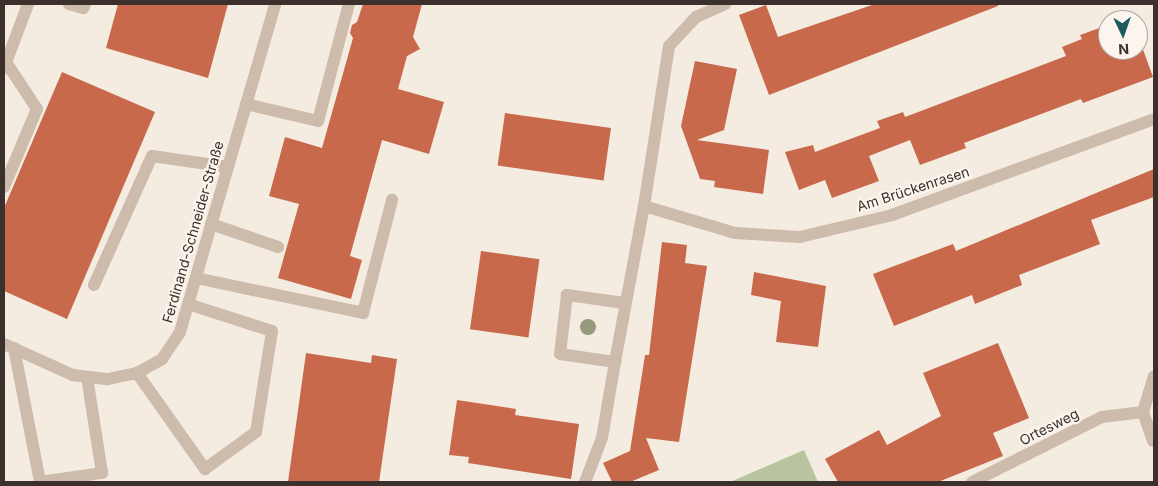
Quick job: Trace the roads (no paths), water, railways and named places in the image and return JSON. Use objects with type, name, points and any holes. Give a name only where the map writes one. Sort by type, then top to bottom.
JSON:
[{"type":"street","points":[[4,187],[37,109],[5,65],[28,4]]},
{"type":"street","points":[[69,4],[83,8],[85,4]]},
{"type":"street","name":"Ferdinand-Schneider-Straße","points":[[9,346],[73,375],[108,379],[138,373],[162,360],[180,332],[275,4]]},
{"type":"street","points":[[246,104],[318,121],[349,4]]},
{"type":"street","points":[[585,482],[602,438],[624,303],[644,206],[670,46],[696,17],[724,4]]},
{"type":"street","name":"Am Brückenrasen","points":[[644,206],[735,233],[800,237],[892,215],[1154,119]]},
{"type":"street","points":[[94,285],[152,156],[228,167]]},
{"type":"street","points":[[196,278],[363,312],[392,200]]},
{"type":"street","points":[[211,224],[278,247]]},
{"type":"street","points":[[614,362],[560,354],[567,295],[624,303]]},
{"type":"street","points":[[138,373],[205,468],[256,432],[272,331],[188,304]]},
{"type":"street","points":[[9,346],[40,482],[102,473],[87,377]]},
{"type":"street","points":[[1152,441],[1144,412],[1154,377]]},
{"type":"street","name":"Ortesweg","points":[[972,482],[1102,417],[1144,412]]}]
